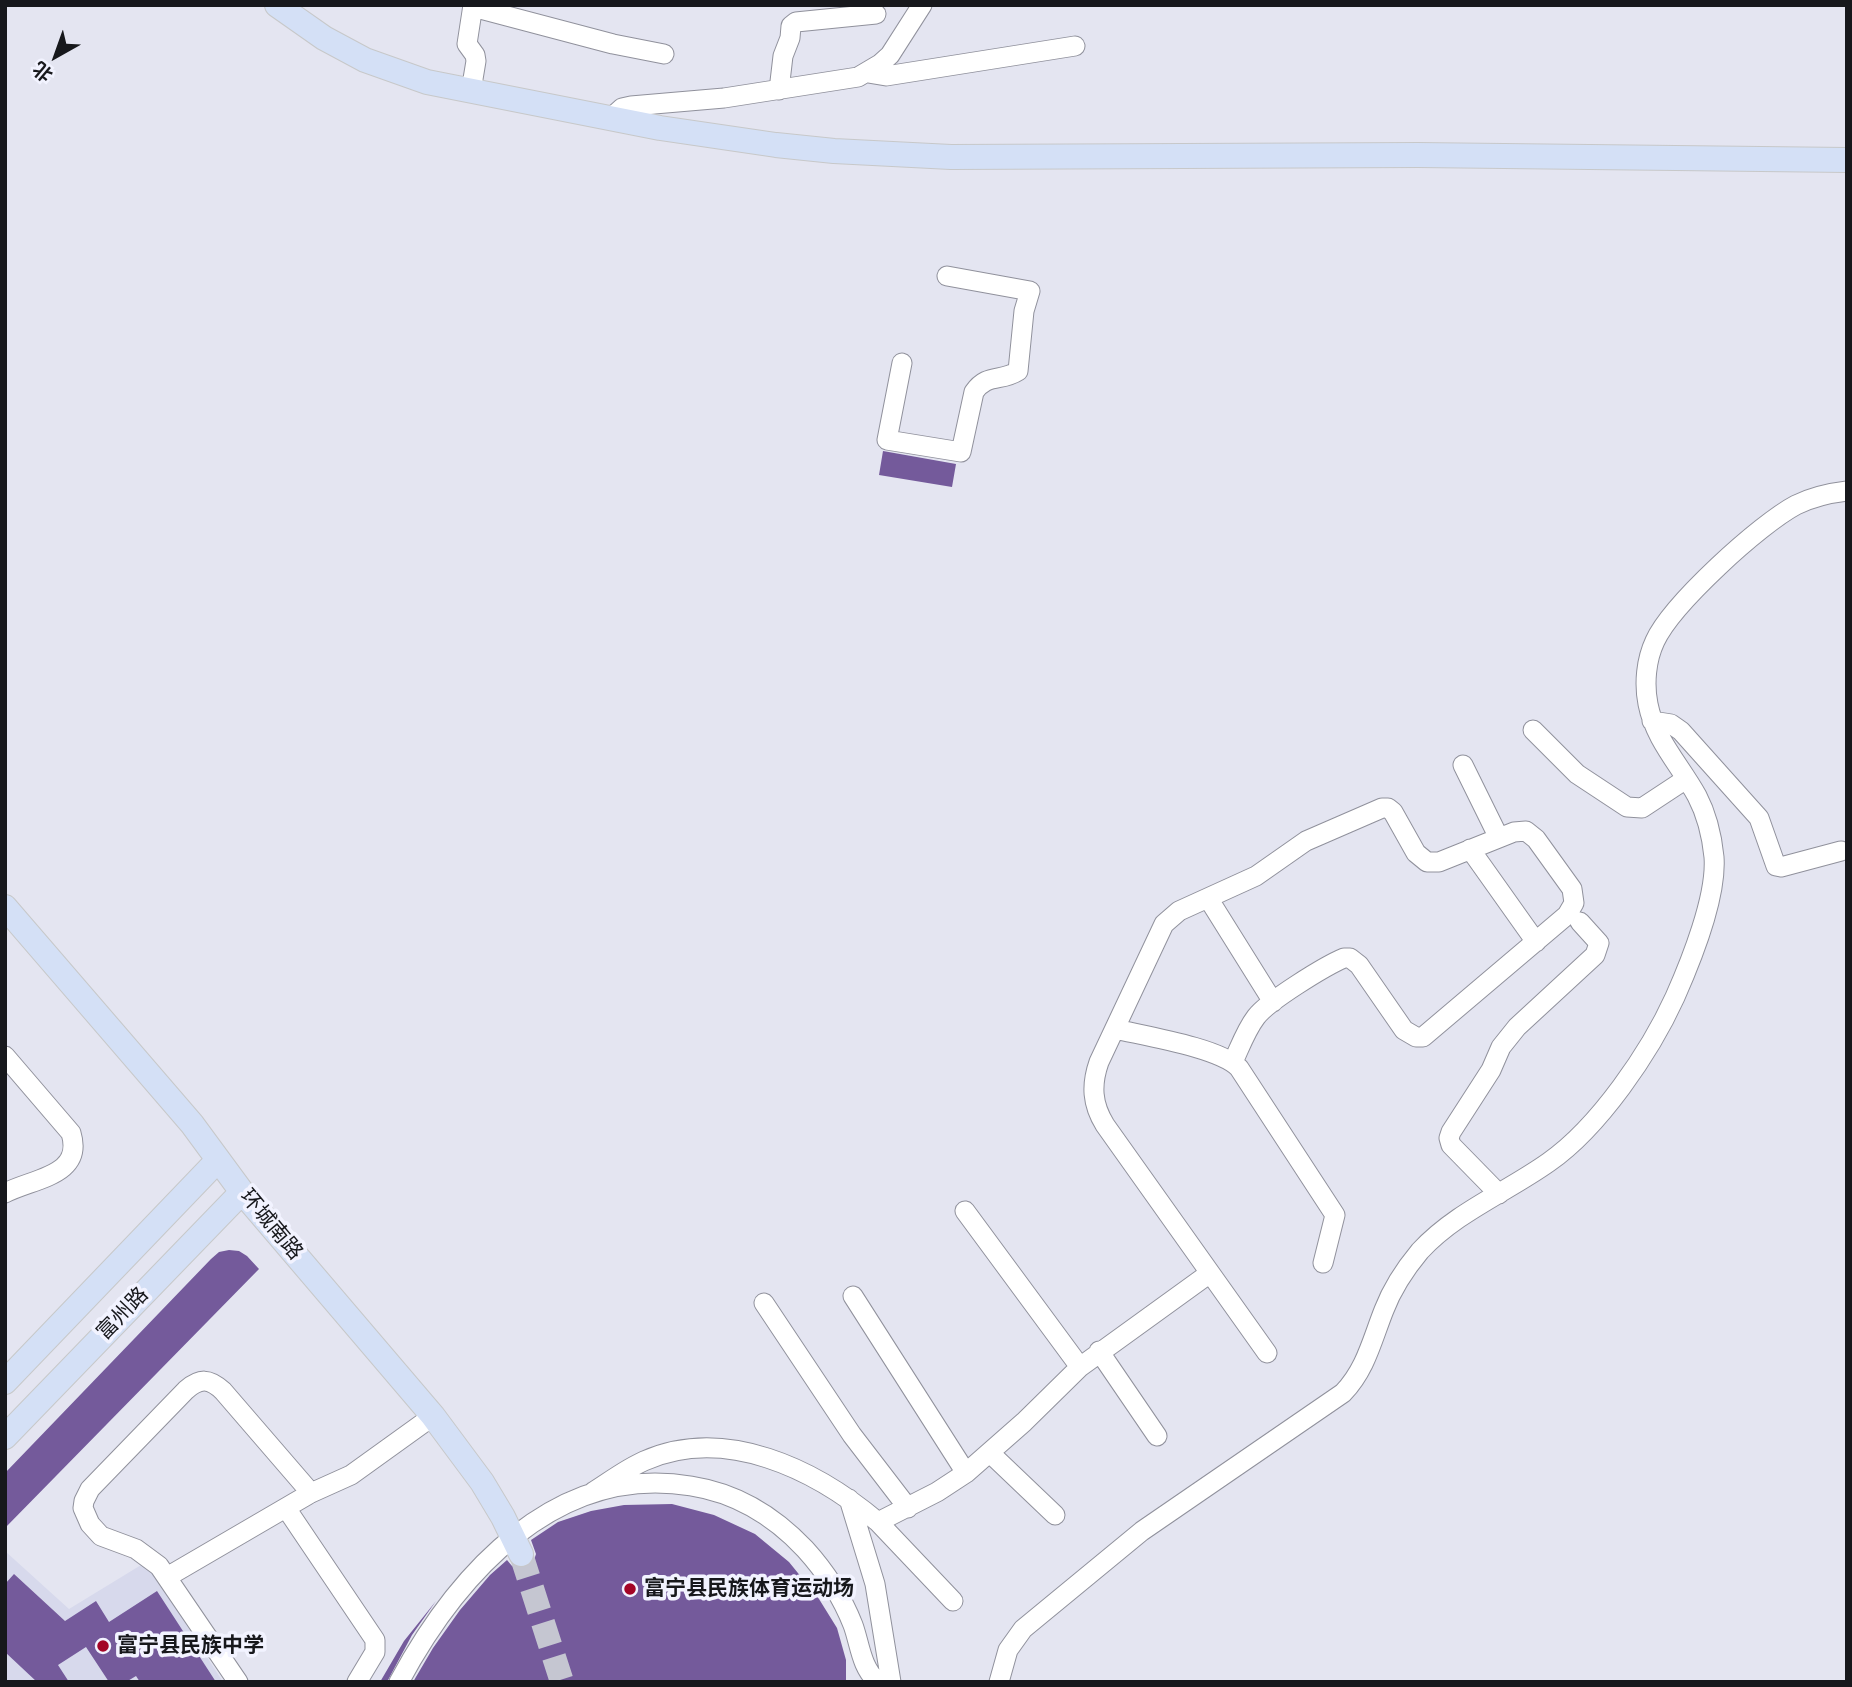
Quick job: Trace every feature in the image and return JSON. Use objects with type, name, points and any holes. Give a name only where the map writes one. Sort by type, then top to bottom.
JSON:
[{"type":"main road","points":[[277,5],[324,38],[365,60],[406,76],[718,138],[776,145],[893,155],[1418,155],[1847,160]]},
{"type":"main road","name":"环城南路","points":[[5,907],[192,1125],[242,1192],[433,1416],[482,1482],[517,1545]]},
{"type":"main road","name":"富州路","points":[[5,1382],[218,1160]]},
{"type":"main road","name":"富州路","points":[[5,1437],[242,1192]]},
{"type":"street","points":[[611,118],[622,108],[631,106],[724,98],[858,77],[868,73],[890,55],[922,5]]},
{"type":"street","points":[[471,91],[476,61],[467,44],[473,6],[613,44],[664,54]]},
{"type":"street","points":[[779,90],[783,56],[790,38],[791,26],[796,22],[876,14]]},
{"type":"street","points":[[868,73],[886,76],[1075,46]]},
{"type":"street","points":[[902,363],[887,440],[961,452],[974,392],[988,379],[1009,377],[1018,371],[1024,312],[1030,290],[947,276]]},
{"type":"street","points":[[999,1682],[1008,1650],[1023,1629],[1142,1531],[1343,1393],[1362,1368],[1390,1297],[1413,1259],[1446,1228],[1549,1162],[1572,1144],[1592,1124],[1629,1076],[1674,1000],[1686,972],[1704,915],[1714,870],[1705,816],[1653,721],[1647,692],[1649,662],[1654,644],[1671,617],[1716,570],[1784,512],[1809,499],[1847,491]]},
{"type":"street","points":[[1653,721],[1671,724],[1681,731],[1753,810],[1763,827],[1776,866],[1782,867],[1841,851]]},
{"type":"street","points":[[1533,730],[1577,774],[1627,807],[1642,808],[1686,779]]},
{"type":"street","points":[[1464,765],[1499,838]]},
{"type":"street","points":[[1233,1062],[1254,1019],[1273,1002],[1339,960],[1350,958],[1359,965],[1404,1030],[1409,1035],[1423,1037],[1571,910],[1574,896],[1572,889],[1531,834],[1520,830],[1439,862],[1427,862],[1416,853],[1393,812],[1382,808],[1306,841],[1255,876],[1179,911],[1164,924],[1115,1028],[1095,1077],[1093,1094],[1097,1110],[1267,1353]]},
{"type":"street","points":[[1470,849],[1536,942]]},
{"type":"street","points":[[1208,898],[1273,1002]]},
{"type":"street","points":[[1499,1194],[1451,1145],[1448,1138],[1491,1070],[1501,1047],[1517,1027],[1595,955],[1599,943],[1580,922]]},
{"type":"street","points":[[1115,1028],[1216,1055],[1233,1062],[1245,1075],[1335,1215],[1323,1263]]},
{"type":"street","points":[[5,1056],[71,1133],[75,1145],[72,1158],[64,1168],[7,1190]]},
{"type":"street","points":[[965,1211],[1080,1367]]},
{"type":"street","points":[[878,1522],[908,1508],[966,1473],[1080,1367],[1210,1273]]},
{"type":"street","points":[[853,1296],[966,1473]]},
{"type":"street","points":[[764,1303],[852,1435],[908,1508]]},
{"type":"street","points":[[1099,1352],[1157,1436]]},
{"type":"street","points":[[238,1682],[167,1577],[148,1556],[107,1539],[95,1530],[85,1516],[84,1501],[90,1489],[194,1383],[205,1380],[215,1383],[223,1391],[311,1493]]},
{"type":"street","points":[[167,1577],[311,1493],[351,1475],[433,1416]]},
{"type":"street","points":[[399,1682],[429,1630],[489,1557],[517,1545],[552,1512],[593,1492],[643,1461],[683,1449],[704,1447],[748,1452],[806,1475],[849,1499],[878,1522],[953,1601]]},
{"type":"street","points":[[990,1453],[1055,1514]]},
{"type":"street","points":[[593,1492],[637,1483],[679,1484],[720,1493],[758,1510],[792,1535],[821,1568],[844,1605],[866,1668],[878,1682]]},
{"type":"street","points":[[849,1499],[874,1584],[891,1682]]},
{"type":"street","points":[[286,1507],[375,1640],[375,1653],[357,1682]]},
{"type":"shaded area","name":"富宁县民族中学","points":[[5,1551],[69,1609],[146,1562],[223,1682],[5,1682]]},
{"type":"building","points":[[883,451],[956,464],[952,487],[879,475]]},
{"type":"building","points":[[239,1251],[247,1256],[259,1269],[5,1528],[5,1473],[211,1259],[219,1252]]},
{"type":"building","name":"富宁县民族体育运动场","points":[[672,1504],[714,1515],[755,1534],[789,1562],[819,1599],[837,1628],[846,1660],[846,1682],[413,1682],[460,1610],[490,1575],[507,1560],[519,1569],[527,1568],[533,1563],[536,1554],[531,1540],[558,1522],[591,1511],[624,1505]]},
{"type":"building","name":"富宁县民族中学","points":[[14,1574],[65,1621],[96,1601],[109,1622],[157,1591],[216,1682],[140,1682],[136,1676],[126,1682],[109,1682],[86,1647],[58,1665],[69,1682],[37,1682],[5,1652],[5,1584]]},
{"type":"building","points":[[436,1601],[412,1635],[387,1682],[380,1682],[404,1641]]},
{"type":"tunnel","points":[[521,1554],[562,1682]]},
{"type":"place","name":"富宁县民族体育运动场","points":[[630,1589]]},
{"type":"place","name":"富宁县民族中学","points":[[103,1646]]}]
